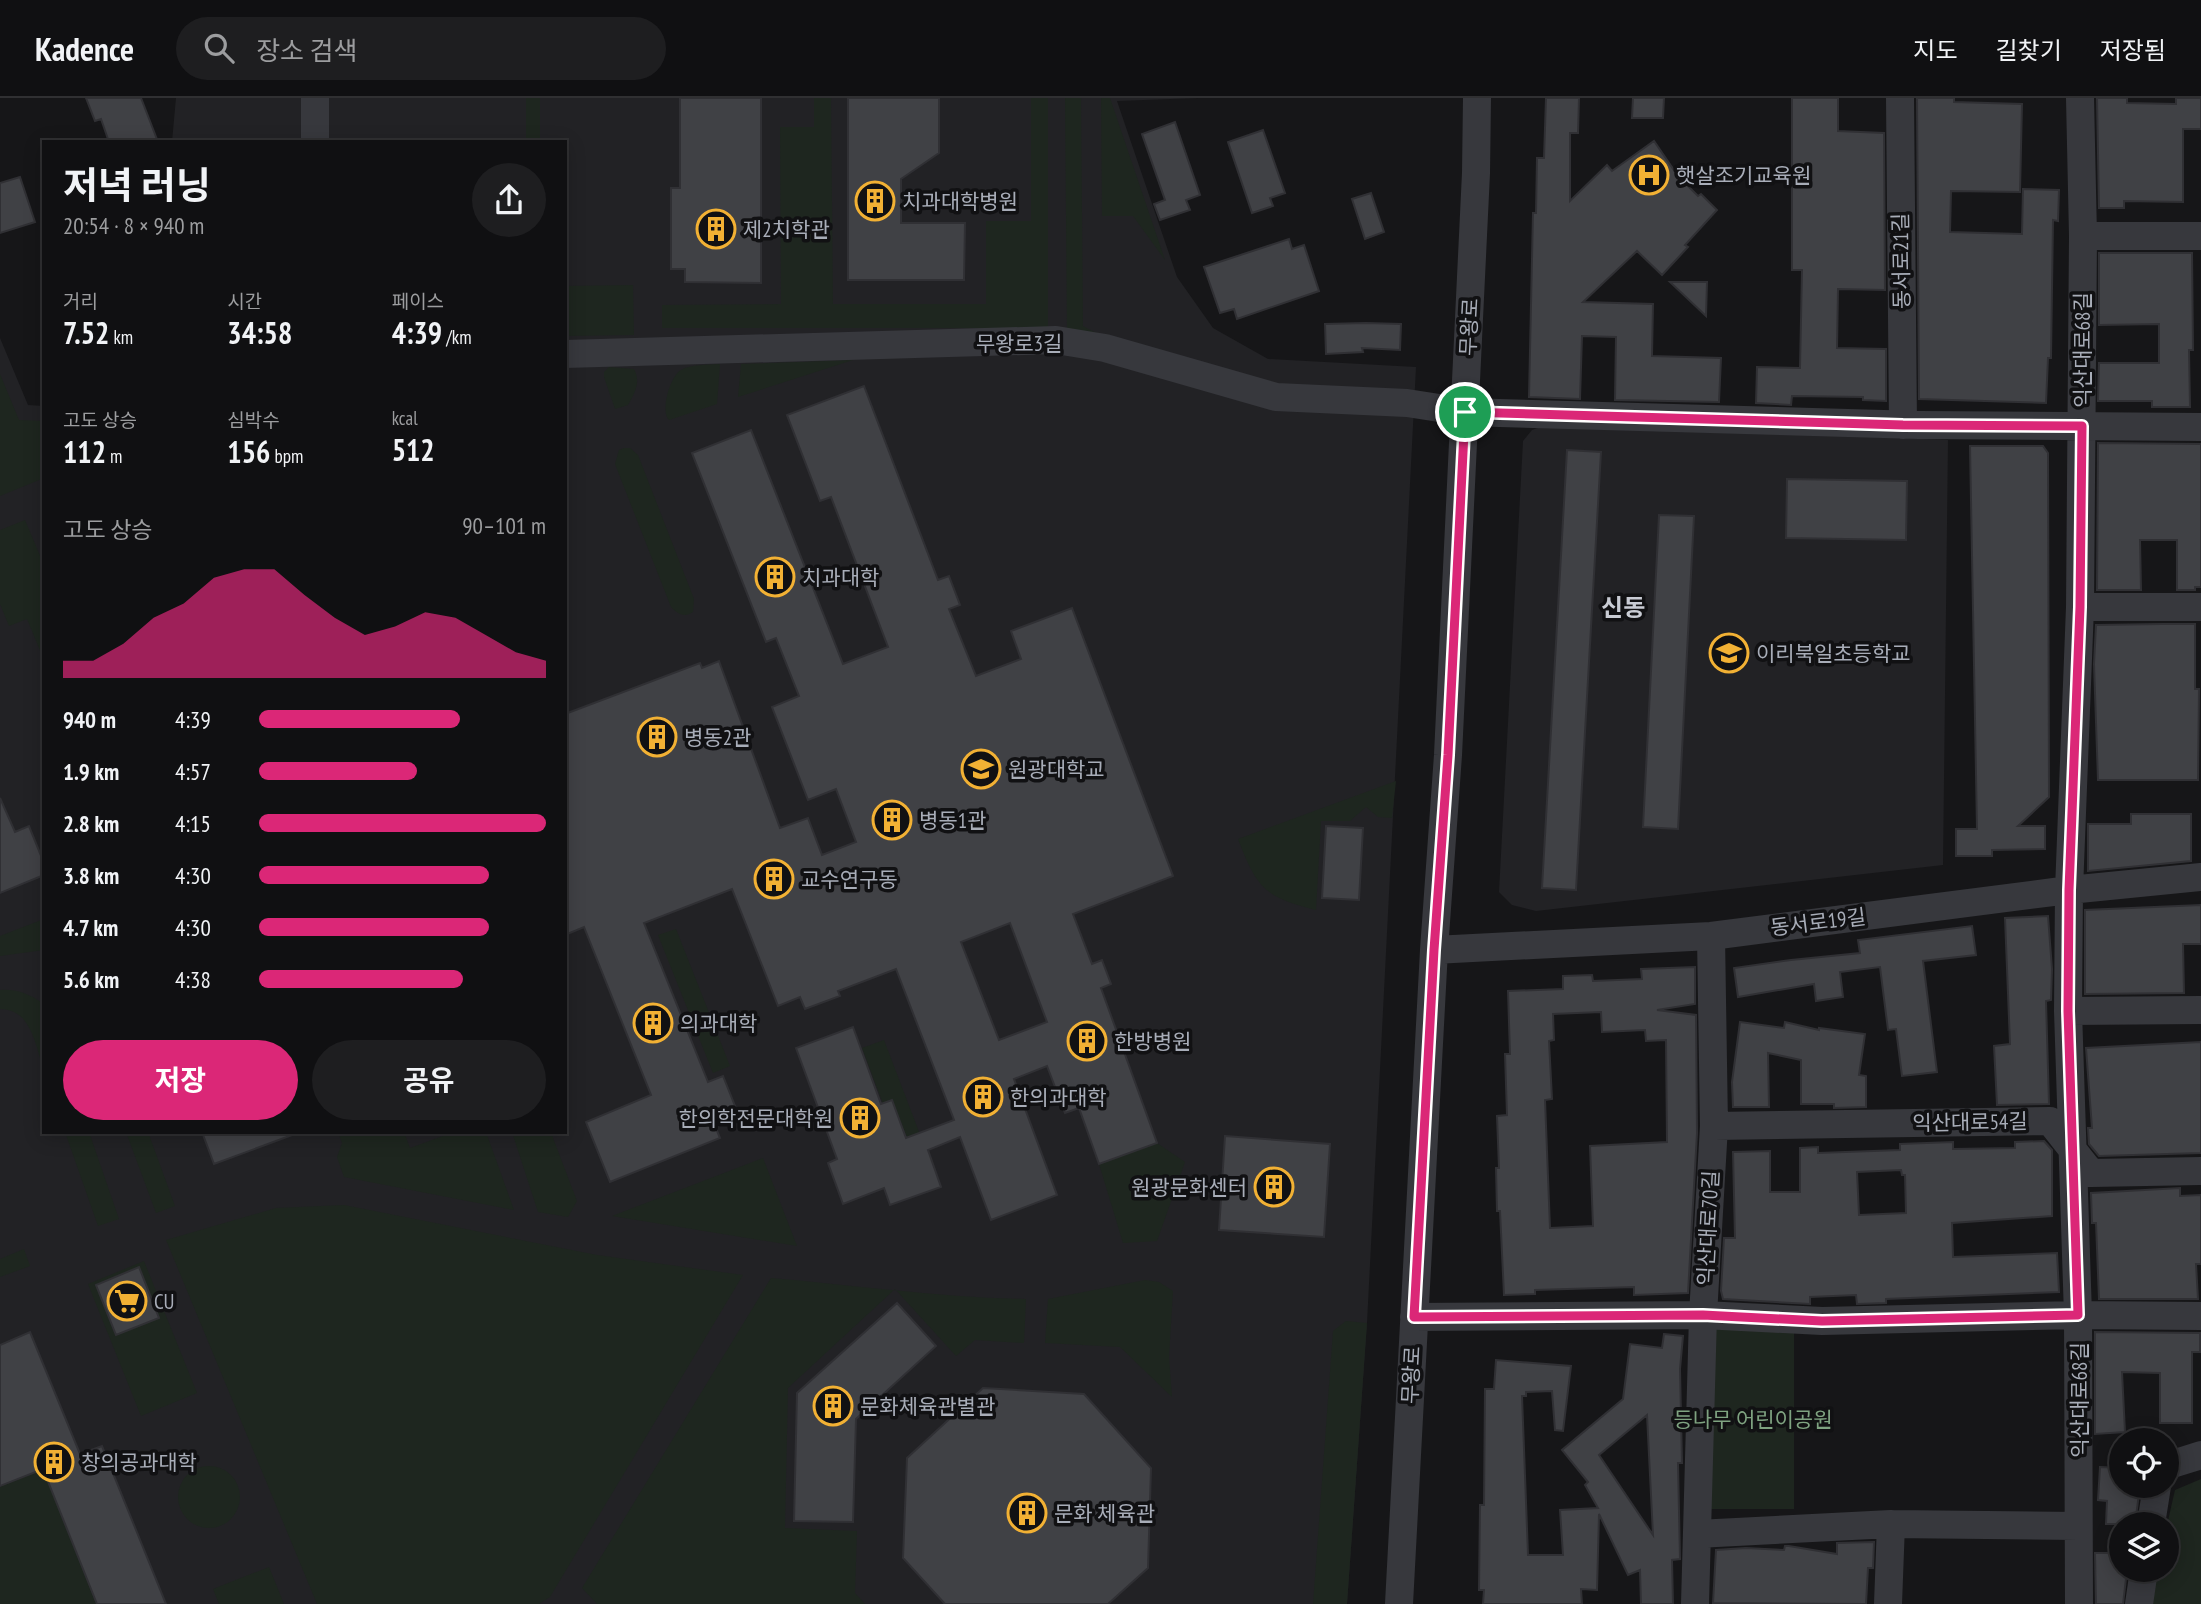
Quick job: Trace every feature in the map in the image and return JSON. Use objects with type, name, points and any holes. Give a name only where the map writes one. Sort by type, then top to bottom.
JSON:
[{"type":"street","points":[[315,98],[315,140]]},
{"type":"street","name":"무왕로","points":[[1399,1604],[1434,950],[1448,755],[1476,187],[1477,98]]},
{"type":"street","name":"동서로21길","points":[[1899,98],[1903,425]]},
{"type":"street","name":"익산대로68길","points":[[2079,1604],[2078,1315],[2068,1011],[2069,890],[2080,607],[2083,236],[2080,98]]},
{"type":"street","points":[[2083,236],[2201,236]]},
{"type":"street","name":"무왕로3길","points":[[567,354],[1056,340],[1105,348],[1276,397],[1407,403],[1465,412]]},
{"type":"street","points":[[1465,412],[1903,425],[2201,427]]},
{"type":"street","points":[[2080,607],[2201,607]]},
{"type":"street","name":"동서로19길","points":[[1434,950],[1711,936],[2069,890],[2201,877]]},
{"type":"street","name":"익산대로70길","points":[[1695,1604],[1703,1315],[1714,1126],[1711,936]]},
{"type":"street","points":[[2068,1011],[2201,1010]]},
{"type":"street","name":"익산대로54길","points":[[1714,1126],[2049,1121],[2091,1173],[2201,1171]]},
{"type":"street","points":[[1414,1317],[1703,1315],[1822,1321],[2078,1315],[2201,1316]]},
{"type":"street","points":[[2179,1462],[2201,1455]]},
{"type":"street","points":[[1888,1604],[1891,1524]]},
{"type":"street","points":[[1697,1534],[1891,1524],[2078,1526]]},
{"type":"street","points":[[2139,1604],[2142,1582]]},
{"type":"shaded area","name":"원광대학교","points":[[176,98],[1198,98],[1117,101],[1177,277],[1213,328],[1268,359],[1416,367],[1367,1323],[1347,1604],[0,1604],[0,338],[28,405],[42,406],[42,1134],[567,1134],[567,140],[172,140]]},
{"type":"shaded area","name":"이리북일초등학교","points":[[1551,423],[1948,440],[1943,865],[1536,911],[1512,905],[1499,892],[1523,441],[1532,430]]},
{"type":"green space","points":[[526,98],[540,98],[540,140],[526,140]]},
{"type":"green space","points":[[814,98],[831,98],[833,304],[986,304],[986,221],[1031,221],[1031,98],[1048,98],[1048,328],[662,328],[662,305],[781,304],[780,127],[814,127]]},
{"type":"green space","points":[[1065,98],[1081,98],[1083,326],[1100,335],[1067,333]]},
{"type":"green space","points":[[1101,98],[1110,98],[1165,260],[1133,216],[1102,216]]},
{"type":"green space","points":[[633,285],[634,335],[567,336],[567,286]]},
{"type":"green space","points":[[853,360],[738,397],[741,364]]},
{"type":"green space","points":[[720,364],[717,404],[669,420],[666,416],[666,402],[670,386],[677,374],[690,367]]},
{"type":"green space","points":[[609,367],[634,369],[637,383],[628,405],[615,409],[604,377],[604,372]]},
{"type":"green space","points":[[0,374],[19,420],[42,421],[42,479],[0,496]]},
{"type":"green space","points":[[630,448],[638,455],[694,599],[693,612],[690,614],[681,614],[671,607],[615,464],[619,450]]},
{"type":"green space","points":[[25,520],[42,560],[42,655],[27,619],[9,626],[0,604],[0,530]]},
{"type":"green space","points":[[1396,781],[1392,818],[1378,817],[1366,807],[1350,821],[1321,821],[1316,910],[1273,895],[1257,880],[1238,839]]},
{"type":"green space","points":[[42,920],[42,950],[0,956],[0,936]]},
{"type":"green space","points":[[676,929],[730,1066],[713,1073],[658,935]]},
{"type":"green space","points":[[0,990],[23,993],[42,1003],[42,1063],[26,1022],[11,1011],[0,1009]]},
{"type":"green space","points":[[884,1040],[924,1145],[912,1150],[901,1122],[891,1125],[862,1048]]},
{"type":"green space","points":[[66,1134],[90,1134],[119,1219],[98,1226]]},
{"type":"green space","points":[[127,1134],[149,1134],[175,1206],[156,1213]]},
{"type":"green space","points":[[339,1134],[405,1134],[410,1148],[448,1134],[487,1134],[514,1210],[344,1177],[337,1157],[342,1143]]},
{"type":"green space","points":[[513,1134],[553,1134],[577,1201],[568,1217],[538,1212]]},
{"type":"green space","points":[[1157,1143],[1185,1162],[1157,1241],[1123,1243],[1099,1164]]},
{"type":"green space","points":[[763,1158],[797,1246],[612,1216]]},
{"type":"green space","points":[[344,1205],[597,1255],[743,1275],[550,1597],[539,1604],[317,1604],[166,1240],[276,1208]]},
{"type":"green space","points":[[24,1249],[30,1266],[0,1277],[0,1259]]},
{"type":"green space","points":[[144,1261],[197,1393],[141,1416],[88,1284]]},
{"type":"green space","points":[[771,1278],[894,1290],[788,1388],[785,1528],[857,1531],[855,1593],[865,1604],[597,1604],[582,1588]]},
{"type":"green space","points":[[1145,1280],[1159,1282],[1173,1291],[1169,1357],[1172,1397],[1120,1347],[1045,1343],[1048,1299]]},
{"type":"green space","points":[[896,1291],[1026,1299],[1024,1343],[975,1340],[956,1356]]},
{"type":"green space","points":[[1346,1321],[1367,1323],[1347,1604],[1313,1604],[1333,1331]]},
{"type":"green space","name":"등나무 어린이공원","points":[[1711,1329],[1794,1329],[1794,1509],[1711,1509]]},
{"type":"green space","points":[[203,1466],[215,1466],[231,1475],[238,1485],[238,1509],[231,1519],[215,1528],[203,1528],[192,1523],[183,1514],[178,1503],[178,1491],[183,1480],[192,1471]]},
{"type":"green space","points":[[43,1469],[96,1604],[0,1604],[0,1487]]},
{"type":"green space","points":[[2201,1479],[2201,1604],[2147,1604],[2153,1582],[2179,1582],[2179,1512],[2170,1512],[2173,1498],[2179,1498],[2179,1488]]},
{"type":"green space","points":[[269,1567],[284,1604],[219,1604],[213,1589]]},
{"type":"building","points":[[86,98],[141,98],[157,140],[108,140],[101,119],[95,121]]},
{"type":"building","name":"제2치학관","points":[[680,98],[761,98],[761,283],[685,282],[685,269],[671,269],[671,188],[680,188]]},
{"type":"building","name":"치과대학병원","points":[[848,98],[939,98],[939,153],[901,179],[901,223],[965,223],[964,280],[848,280]]},
{"type":"building","points":[[1546,98],[1579,98],[1578,133],[1570,133],[1570,201],[1607,165],[1612,171],[1654,141],[1678,176],[1717,210],[1662,275],[1637,251],[1583,302],[1653,304],[1652,356],[1721,358],[1719,402],[1615,400],[1616,337],[1582,336],[1580,399],[1529,397],[1533,213],[1536,213],[1537,158],[1544,158]]},
{"type":"building","points":[[1633,98],[1664,98],[1663,118],[1632,118]]},
{"type":"building","points":[[1792,98],[1838,98],[1838,131],[1884,133],[1885,290],[1838,289],[1837,348],[1886,349],[1886,401],[1863,400],[1863,397],[1792,396],[1791,405],[1756,403],[1757,367],[1800,368],[1802,270],[1792,270]]},
{"type":"building","points":[[1917,98],[1954,98],[1954,102],[2022,104],[2020,192],[1951,191],[1950,232],[2022,234],[2023,189],[2059,190],[2058,221],[2053,220],[2051,358],[2048,358],[2046,403],[1919,399]]},
{"type":"building","points":[[2097,98],[2127,98],[2127,103],[2176,104],[2176,98],[2201,98],[2201,129],[2183,129],[2183,202],[2124,201],[2124,208],[2099,208]]},
{"type":"building","points":[[1175,122],[1200,195],[1186,200],[1190,210],[1160,220],[1154,204],[1165,200],[1142,134]]},
{"type":"building","points":[[1263,130],[1285,193],[1270,198],[1273,206],[1252,213],[1228,142]]},
{"type":"building","points":[[20,177],[35,222],[0,233],[0,183]]},
{"type":"building","points":[[1371,193],[1384,232],[1365,239],[1352,199]]},
{"type":"building","points":[[1289,239],[1292,249],[1304,245],[1319,291],[1237,319],[1234,309],[1220,313],[1204,267]]},
{"type":"building","points":[[2099,253],[2192,253],[2193,350],[2189,350],[2190,407],[2152,407],[2152,401],[2098,401],[2099,363],[2159,363],[2159,324],[2099,325]]},
{"type":"building","points":[[1670,282],[1707,282],[1706,316]]},
{"type":"building","points":[[1325,324],[1401,324],[1400,350],[1362,348],[1363,352],[1326,354]]},
{"type":"building","points":[[864,386],[938,580],[949,576],[960,605],[949,609],[976,676],[1021,659],[1011,631],[1072,608],[1173,876],[1073,914],[1092,964],[1102,960],[1111,984],[1101,988],[1157,1143],[1099,1164],[1079,1108],[1065,1113],[1047,1066],[1014,1079],[1057,1195],[991,1220],[960,1137],[928,1150],[941,1187],[890,1205],[884,1188],[843,1204],[828,1163],[837,1159],[796,1048],[853,1027],[881,1104],[892,1100],[906,1138],[954,1120],[896,969],[838,991],[840,996],[805,1009],[800,997],[778,1006],[732,889],[644,923],[708,1082],[723,1076],[735,1106],[711,1116],[720,1138],[610,1182],[586,1122],[651,1095],[584,927],[567,934],[567,713],[700,663],[702,668],[719,661],[780,828],[808,818],[822,855],[856,842],[836,789],[808,800],[772,707],[799,696],[776,638],[766,642],[692,453],[751,430],[843,664],[888,647],[831,497],[820,501],[787,415]],"holes":[[[1010,923],[1047,1022],[999,1040],[961,942]]]},
{"type":"building","points":[[2098,443],[2201,444],[2201,587],[2195,587],[2195,590],[2177,590],[2177,540],[2140,540],[2141,590],[2097,590]]},
{"type":"building","points":[[1970,446],[2043,446],[2048,453],[2049,797],[2018,826],[2045,826],[2045,849],[1992,850],[1992,856],[1956,856],[1956,829],[1977,829]]},
{"type":"building","points":[[1567,450],[1601,452],[1576,890],[1542,888]]},
{"type":"building","points":[[1787,479],[1907,481],[1906,540],[1786,538]]},
{"type":"building","points":[[1659,515],[1694,516],[1678,829],[1643,827]]},
{"type":"building","points":[[2195,624],[2195,689],[2199,689],[2198,780],[2098,780],[2094,664],[2096,625]]},
{"type":"building","points":[[0,798],[15,832],[29,826],[42,858],[42,876],[0,893]]},
{"type":"building","points":[[2131,814],[2191,814],[2191,861],[2088,871],[2088,824],[2131,824]]},
{"type":"building","points":[[1326,826],[1363,828],[1359,900],[1322,898]]},
{"type":"building","points":[[2201,905],[2201,944],[2183,944],[2184,993],[2085,994],[2085,910]]},
{"type":"building","points":[[2048,916],[2052,969],[2051,1000],[2046,1001],[2049,1104],[1997,1105],[1994,1046],[2010,1044],[2005,918]]},
{"type":"building","points":[[1972,926],[1976,955],[1923,961],[1937,1072],[1902,1076],[1896,1029],[1888,1030],[1880,967],[1840,972],[1843,997],[1816,1001],[1814,984],[1738,997],[1734,968],[1860,953],[1858,940]]},
{"type":"building","points":[[1695,967],[1695,1004],[1657,1010],[1696,1015],[1697,1133],[1688,1293],[1634,1295],[1634,1287],[1535,1290],[1535,1294],[1504,1295],[1496,1168],[1499,1168],[1497,1116],[1507,1115],[1505,1054],[1510,1054],[1508,991],[1563,989],[1563,976],[1592,975],[1593,981],[1642,979],[1641,969]],"holes":[[[1601,1012],[1602,1032],[1645,1030],[1646,1041],[1666,1040],[1667,1142],[1590,1146],[1593,1226],[1550,1228],[1545,1100],[1552,1099],[1549,1041],[1554,1040],[1553,1014]]]},
{"type":"building","points":[[1740,1022],[1784,1028],[1785,1022],[1819,1030],[1865,1034],[1859,1075],[1866,1076],[1866,1107],[1834,1108],[1834,1104],[1801,1104],[1801,1060],[1768,1053],[1769,1107],[1733,1107],[1732,1082]]},
{"type":"building","points":[[2201,1042],[2201,1153],[2099,1156],[2089,1144],[2088,1128],[2092,1128],[2086,1048]]},
{"type":"building","points":[[203,1134],[295,1134],[214,1164]]},
{"type":"building","name":"원광문화센터","points":[[1225,1136],[1330,1144],[1324,1237],[1219,1230]]},
{"type":"building","points":[[2044,1141],[2052,1150],[2052,1216],[1952,1223],[1953,1257],[2057,1253],[2059,1292],[1886,1299],[1886,1303],[1857,1304],[1856,1295],[1810,1297],[1810,1304],[1723,1299],[1721,1291],[1724,1238],[1735,1238],[1733,1152],[1770,1151],[1770,1192],[1800,1192],[1800,1148],[1818,1147],[1818,1153],[1900,1150],[1900,1144],[1953,1142],[1953,1149],[2015,1148],[2015,1142]],"holes":[[[1901,1170],[1902,1175],[1905,1175],[1906,1213],[1859,1215],[1857,1172]]]},
{"type":"building","points":[[2180,1188],[2180,1196],[2201,1195],[2201,1264],[2196,1264],[2198,1299],[2099,1299],[2096,1223],[2092,1223],[2091,1193]]},
{"type":"building","name":"CU","points":[[139,1267],[159,1318],[116,1335],[96,1285]]},
{"type":"building","name":"문화체육관별관","points":[[897,1303],[936,1346],[856,1419],[853,1522],[794,1521],[797,1393]]},
{"type":"building","name":"창의공과대학","points":[[30,1332],[80,1454],[102,1446],[166,1604],[97,1604],[43,1469],[0,1486],[0,1345]]},
{"type":"building","points":[[2095,1332],[2200,1333],[2200,1352],[2192,1352],[2192,1423],[2160,1423],[2160,1373],[2122,1372],[2125,1428],[2109,1428],[2109,1433],[2095,1434]]},
{"type":"building","points":[[1664,1334],[1683,1336],[1680,1369],[1682,1463],[1678,1463],[1680,1559],[1672,1560],[1673,1604],[1641,1604],[1640,1570],[1628,1575],[1599,1514],[1597,1590],[1581,1589],[1582,1604],[1483,1604],[1484,1590],[1479,1590],[1480,1505],[1484,1505],[1485,1389],[1494,1389],[1496,1360],[1571,1366],[1563,1431],[1555,1430],[1552,1391],[1526,1392],[1526,1396],[1522,1396],[1528,1555],[1563,1555],[1560,1510],[1598,1508],[1585,1485],[1588,1482],[1562,1450],[1623,1399],[1630,1344],[1662,1348]],"holes":[[[1647,1415],[1653,1535],[1599,1455]]]},
{"type":"building","name":"문화 체육관","points":[[983,1388],[1084,1394],[1151,1468],[1148,1568],[1108,1604],[945,1604],[903,1558],[907,1458]]},
{"type":"building","points":[[2100,1467],[2109,1467],[2109,1498],[2138,1498],[2137,1512],[2109,1512],[2109,1524],[2106,1524],[2107,1501],[2098,1500]]},
{"type":"building","points":[[1874,1542],[1873,1568],[1868,1568],[1866,1604],[1713,1603],[1716,1550],[1784,1550],[1785,1546],[1789,1546],[1837,1554],[1837,1543]]},
{"type":"building","points":[[2095,1553],[2109,1553],[2109,1582],[2126,1582],[2123,1604],[2096,1604]]},
{"type":"place","name":"햇살조기교육원","points":[[1649,175]]},
{"type":"place","name":"치과대학병원","points":[[875,201]]},
{"type":"place","name":"제2치학관","points":[[716,229]]},
{"type":"place","name":"치과대학","points":[[775,577]]},
{"type":"place","name":"이리북일초등학교","points":[[1729,653]]},
{"type":"place","name":"병동2관","points":[[657,737]]},
{"type":"place","name":"원광대학교","points":[[981,769]]},
{"type":"place","name":"병동1관","points":[[892,820]]},
{"type":"place","name":"교수연구동","points":[[774,879]]},
{"type":"place","name":"의과대학","points":[[653,1023]]},
{"type":"place","name":"한방병원","points":[[1087,1041]]},
{"type":"place","name":"한의과대학","points":[[983,1097]]},
{"type":"place","name":"한의학전문대학원","points":[[860,1118]]},
{"type":"place","name":"원광문화센터","points":[[1274,1187]]},
{"type":"place","name":"CU","points":[[127,1301]]},
{"type":"place","name":"문화체육관별관","points":[[833,1406]]},
{"type":"place","name":"창의공과대학","points":[[54,1462]]},
{"type":"place","name":"문화 체육관","points":[[1027,1513]]},
{"type":"district","name":"신동","points":[[1623,607]]},
{"type":"route","points":[[1465,412],[1903,425],[2082,426],[2080,607],[2069,890],[2068,1011],[2078,1315],[1822,1321],[1703,1315],[1414,1317],[1434,950],[1448,755],[1465,412]]}]
